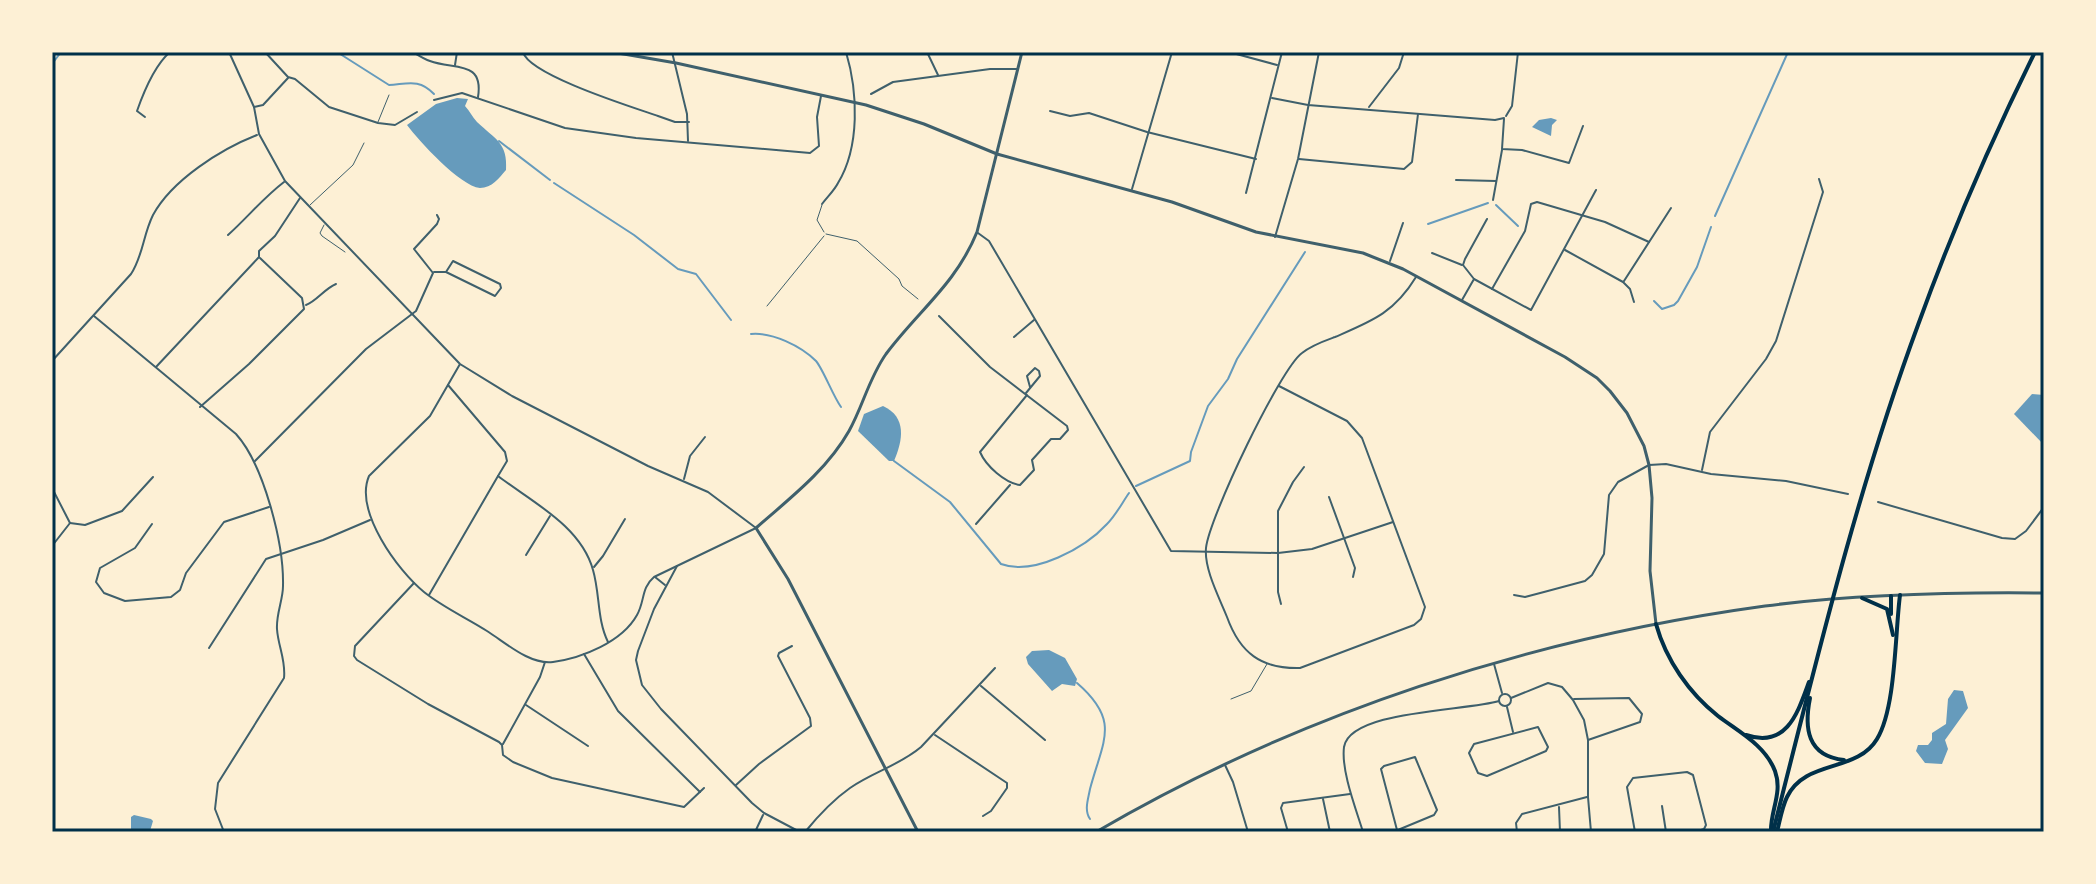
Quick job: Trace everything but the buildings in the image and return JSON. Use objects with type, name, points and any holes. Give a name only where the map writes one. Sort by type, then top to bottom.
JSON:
[{"type":"main road","points":[[1774,832],[1814,672],[1879,443],[1917,328],[1951,236],[1996,131],[2035,52]]},
{"type":"main road","points":[[1774,832],[1788,795],[1797,783],[1813,771],[1869,750],[1884,724],[1900,595]]},
{"type":"main road","points":[[1890,617],[1891,596]]},
{"type":"main road","points":[[1862,598],[1887,609],[1894,641]]},
{"type":"main road","points":[[1656,624],[1668,655],[1685,683],[1714,712],[1767,755],[1775,770],[1778,794],[1774,832]]},
{"type":"main road","points":[[1740,732],[1760,737],[1782,732],[1796,717],[1814,672]]},
{"type":"main road","points":[[1814,672],[1805,721],[1808,735],[1828,756],[1848,760]]},
{"type":"street","points":[[145,117],[137,111],[141,99],[170,52]]},
{"type":"street","points":[[229,52],[254,107],[259,134],[285,181],[460,364],[512,396],[648,466],[683,480],[730,507],[756,528],[788,579],[918,832]]},
{"type":"street","points":[[265,52],[288,77],[300,82],[329,107],[378,123],[395,125],[417,112]]},
{"type":"street","points":[[413,52],[431,61],[468,69],[481,84],[478,99]]},
{"type":"street","points":[[455,65],[457,52]]},
{"type":"street","points":[[523,52],[529,63],[547,74],[675,122],[689,122]]},
{"type":"street","points":[[612,52],[854,102],[924,124],[997,154],[1172,202],[1275,237],[1363,253],[1417,276],[1565,357],[1597,378],[1620,402],[1633,422],[1649,465],[1652,498],[1651,588],[1656,624]]},
{"type":"street","points":[[672,52],[689,122],[688,142]]},
{"type":"street","points":[[822,204],[838,184],[847,164],[852,139],[853,75],[846,52]]},
{"type":"street","points":[[927,52],[938,76]]},
{"type":"street","points":[[460,364],[430,416],[369,476],[365,488],[371,519],[386,547],[414,583],[429,596],[532,659],[554,662],[608,643],[620,635],[636,616],[643,592],[654,577],[756,528],[834,452],[848,432],[884,358],[955,275],[977,232],[1022,52]]},
{"type":"street","points":[[1132,191],[1172,52]]},
{"type":"street","points":[[1229,52],[1278,65]]},
{"type":"street","points":[[1246,193],[1282,52]]},
{"type":"street","points":[[1275,237],[1298,159],[1319,52]]},
{"type":"street","points":[[1368,110],[1399,68],[1404,52]]},
{"type":"street","points":[[1493,200],[1504,118],[1512,106],[1518,52]]},
{"type":"street","points":[[871,94],[893,82],[990,69],[1018,69]]},
{"type":"street","points":[[254,107],[263,105],[288,77]]},
{"type":"street","points":[[434,100],[454,93],[468,94],[565,128],[810,153],[819,146],[817,117],[821,95]]},
{"type":"street","points":[[1272,98],[1308,105],[1495,120],[1504,118]]},
{"type":"street","points":[[1050,111],[1070,116],[1089,113],[1147,132],[1256,159]]},
{"type":"street","points":[[1298,159],[1404,169],[1412,162],[1418,114]]},
{"type":"street","points":[[1502,149],[1522,150],[1569,163],[1583,126]]},
{"type":"street","points":[[52,361],[138,263],[152,217],[172,192],[208,159],[259,134]]},
{"type":"street","points":[[1701,471],[1710,432],[1776,341],[1823,192],[1819,179]]},
{"type":"street","points":[[1456,180],[1497,181]]},
{"type":"street","points":[[228,235],[253,212],[259,201],[285,181]]},
{"type":"street","points":[[1463,265],[1474,279],[1531,310],[1596,190]]},
{"type":"street","points":[[155,368],[259,257],[259,251],[275,236],[300,198]]},
{"type":"street","points":[[1492,289],[1525,231],[1531,204],[1537,202],[1627,230],[1649,242]]},
{"type":"street","points":[[1623,282],[1671,208]]},
{"type":"street","points":[[433,273],[414,249],[437,224],[437,215]]},
{"type":"street","points":[[1463,265],[1487,219]]},
{"type":"street","points":[[1390,263],[1403,223]]},
{"type":"street","points":[[977,232],[989,241],[1171,551],[1278,553],[1312,549],[1393,522]]},
{"type":"street","points":[[1564,249],[1623,282],[1630,289],[1634,302]]},
{"type":"street","points":[[1432,253],[1457,266],[1463,265]]},
{"type":"street","points":[[259,257],[302,298],[305,305]]},
{"type":"street","points":[[433,273],[446,272],[495,296],[501,288],[500,284],[453,261],[446,272]]},
{"type":"street","points":[[255,461],[366,349],[411,314],[422,301],[433,273]]},
{"type":"street","points":[[1279,386],[1347,421],[1357,430],[1370,457],[1425,607],[1421,619],[1414,625],[1300,668],[1267,664],[1248,652],[1235,637],[1205,551],[1217,508],[1279,386],[1290,366],[1304,351],[1383,315],[1402,299],[1417,276]]},
{"type":"street","points":[[1461,301],[1474,279]]},
{"type":"street","points":[[200,407],[249,364],[305,305],[336,284]]},
{"type":"street","points":[[94,316],[248,447],[270,507],[284,582],[277,626],[284,678],[218,783],[215,809],[224,832]]},
{"type":"street","points":[[939,316],[990,367],[1026,394],[1067,426],[1068,430],[1060,439],[1051,439],[1032,460],[1034,470],[1027,480],[1020,485],[1011,484],[983,460],[980,452],[1026,394],[1030,387]]},
{"type":"street","points":[[1014,337],[1034,319]]},
{"type":"street","points":[[429,596],[507,461],[505,452],[448,384]]},
{"type":"street","points":[[683,480],[690,456],[705,437]]},
{"type":"street","points":[[1514,595],[1535,595],[1585,581],[1592,575],[1604,554],[1609,495],[1618,482],[1649,465],[1666,464],[1786,481],[1848,494]]},
{"type":"street","points":[[1281,604],[1278,592],[1278,511],[1304,467]]},
{"type":"street","points":[[498,476],[581,542],[593,568],[603,631],[608,643]]},
{"type":"street","points":[[70,523],[85,525],[122,511],[153,477]]},
{"type":"street","points":[[976,524],[1011,484]]},
{"type":"street","points":[[52,488],[70,523]]},
{"type":"street","points":[[1329,497],[1355,568],[1353,577]]},
{"type":"street","points":[[1878,502],[2002,538],[2015,539],[2026,531],[2044,507]]},
{"type":"street","points":[[152,524],[135,548],[100,568],[96,582],[104,593],[125,601],[171,597],[180,590],[186,573],[224,522],[270,507]]},
{"type":"street","points":[[526,555],[550,515]]},
{"type":"street","points":[[209,648],[266,559],[323,540],[371,519]]},
{"type":"street","points":[[593,568],[625,519]]},
{"type":"street","points":[[52,546],[70,523]]},
{"type":"street","points":[[677,565],[638,651],[636,660],[642,685],[661,709],[764,813],[802,832],[850,788],[911,756],[995,668]]},
{"type":"street","points":[[654,577],[666,586]]},
{"type":"street","points":[[414,583],[355,646],[354,656],[428,704],[502,745]]},
{"type":"street","points":[[1096,832],[1225,765],[1340,715],[1494,663],[1656,624],[1768,606],[1900,595],[2044,593]]},
{"type":"street","points":[[735,786],[811,726],[810,718],[778,656],[792,646]]},
{"type":"street","points":[[583,653],[618,711],[700,792]]},
{"type":"street","points":[[545,662],[540,677],[502,745],[503,755],[513,762],[566,782],[684,807],[704,788]]},
{"type":"street","points":[[1363,832],[1344,748],[1350,735],[1361,726],[1499,701],[1503,694],[1494,663]]},
{"type":"street","points":[[1513,732],[1507,706],[1511,698],[1548,683],[1562,687],[1573,700],[1584,720],[1588,740],[1591,832]]},
{"type":"street","points":[[980,685],[1045,740]]},
{"type":"street","points":[[1503,694],[1511,698]]},
{"type":"street","points":[[1573,700],[1579,697],[1629,698],[1642,714],[1640,722],[1588,740]]},
{"type":"street","points":[[1499,701],[1507,706]]},
{"type":"street","points":[[525,704],[588,746]]},
{"type":"street","points":[[1538,727],[1548,747],[1546,751],[1482,776],[1469,753],[1471,748],[1474,744],[1513,732],[1538,727]]},
{"type":"street","points":[[934,734],[1007,783],[991,811],[983,816]]},
{"type":"street","points":[[1415,757],[1437,810],[1434,815],[1395,831],[1381,769],[1415,757]]},
{"type":"street","points":[[1225,765],[1248,832]]},
{"type":"street","points":[[1635,832],[1627,787],[1629,781],[1687,772],[1693,775],[1706,825],[1695,832]]},
{"type":"street","points":[[1288,832],[1281,808],[1283,803],[1352,793]]},
{"type":"street","points":[[1323,797],[1330,832]]},
{"type":"street","points":[[1517,832],[1516,823],[1522,814],[1588,797]]},
{"type":"street","points":[[1559,806],[1560,832]]},
{"type":"street","points":[[1662,806],[1666,832]]},
{"type":"street","points":[[755,832],[764,813]]},
{"type":"lane","points":[[378,123],[389,95]]},
{"type":"lane","points":[[309,206],[353,165],[364,143]]},
{"type":"lane","points":[[822,204],[817,220],[826,234],[857,241],[918,299]]},
{"type":"lane","points":[[325,224],[320,233],[345,252]]},
{"type":"lane","points":[[767,306],[826,234]]},
{"type":"lane","points":[[1231,699],[1251,691],[1267,664]]},
{"type":"water","points":[[457,98],[468,99],[465,106],[499,142],[505,154],[506,170],[488,186],[480,188],[462,180],[407,125],[436,104]]},
{"type":"water","points":[[1539,120],[1557,120],[1552,125],[1551,136],[1532,127]]},
{"type":"water","points":[[2032,394],[2044,395],[2044,445],[2014,414]]},
{"type":"water","points":[[883,406],[896,416],[901,430],[894,461],[889,461],[858,431],[864,414]]},
{"type":"water","points":[[1049,650],[1065,658],[1077,679],[1075,686],[1062,684],[1052,691],[1028,664],[1026,657],[1032,651]]},
{"type":"water","points":[[1954,690],[1963,691],[1968,708],[1945,740],[1948,749],[1942,764],[1925,763],[1916,751],[1918,745],[1928,745],[1932,733],[1946,724],[1948,699]]},
{"type":"water","points":[[134,815],[153,821],[150,831],[131,829],[131,817]]},
{"type":"waterway","points":[[52,64],[61,52]]},
{"type":"waterway","points":[[337,52],[389,85],[418,84],[434,94]]},
{"type":"waterway","points":[[1715,216],[1788,52]]},
{"type":"waterway","points":[[499,141],[550,180]]},
{"type":"waterway","points":[[554,183],[634,235],[678,269],[696,274],[731,320]]},
{"type":"waterway","points":[[1428,224],[1488,203]]},
{"type":"waterway","points":[[1496,205],[1518,226]]},
{"type":"waterway","points":[[1654,301],[1662,309],[1678,301],[1697,267],[1711,227]]},
{"type":"waterway","points":[[1136,486],[1190,461],[1208,406],[1228,379],[1237,359],[1305,252]]},
{"type":"waterway","points":[[751,334],[777,338],[810,355],[819,365],[841,407]]},
{"type":"waterway","points":[[894,461],[950,502],[1001,564],[1014,567],[1058,558],[1086,542],[1110,520],[1129,493]]},
{"type":"waterway","points":[[1077,683],[1091,696],[1104,720],[1103,744],[1087,805],[1090,819]]}]
